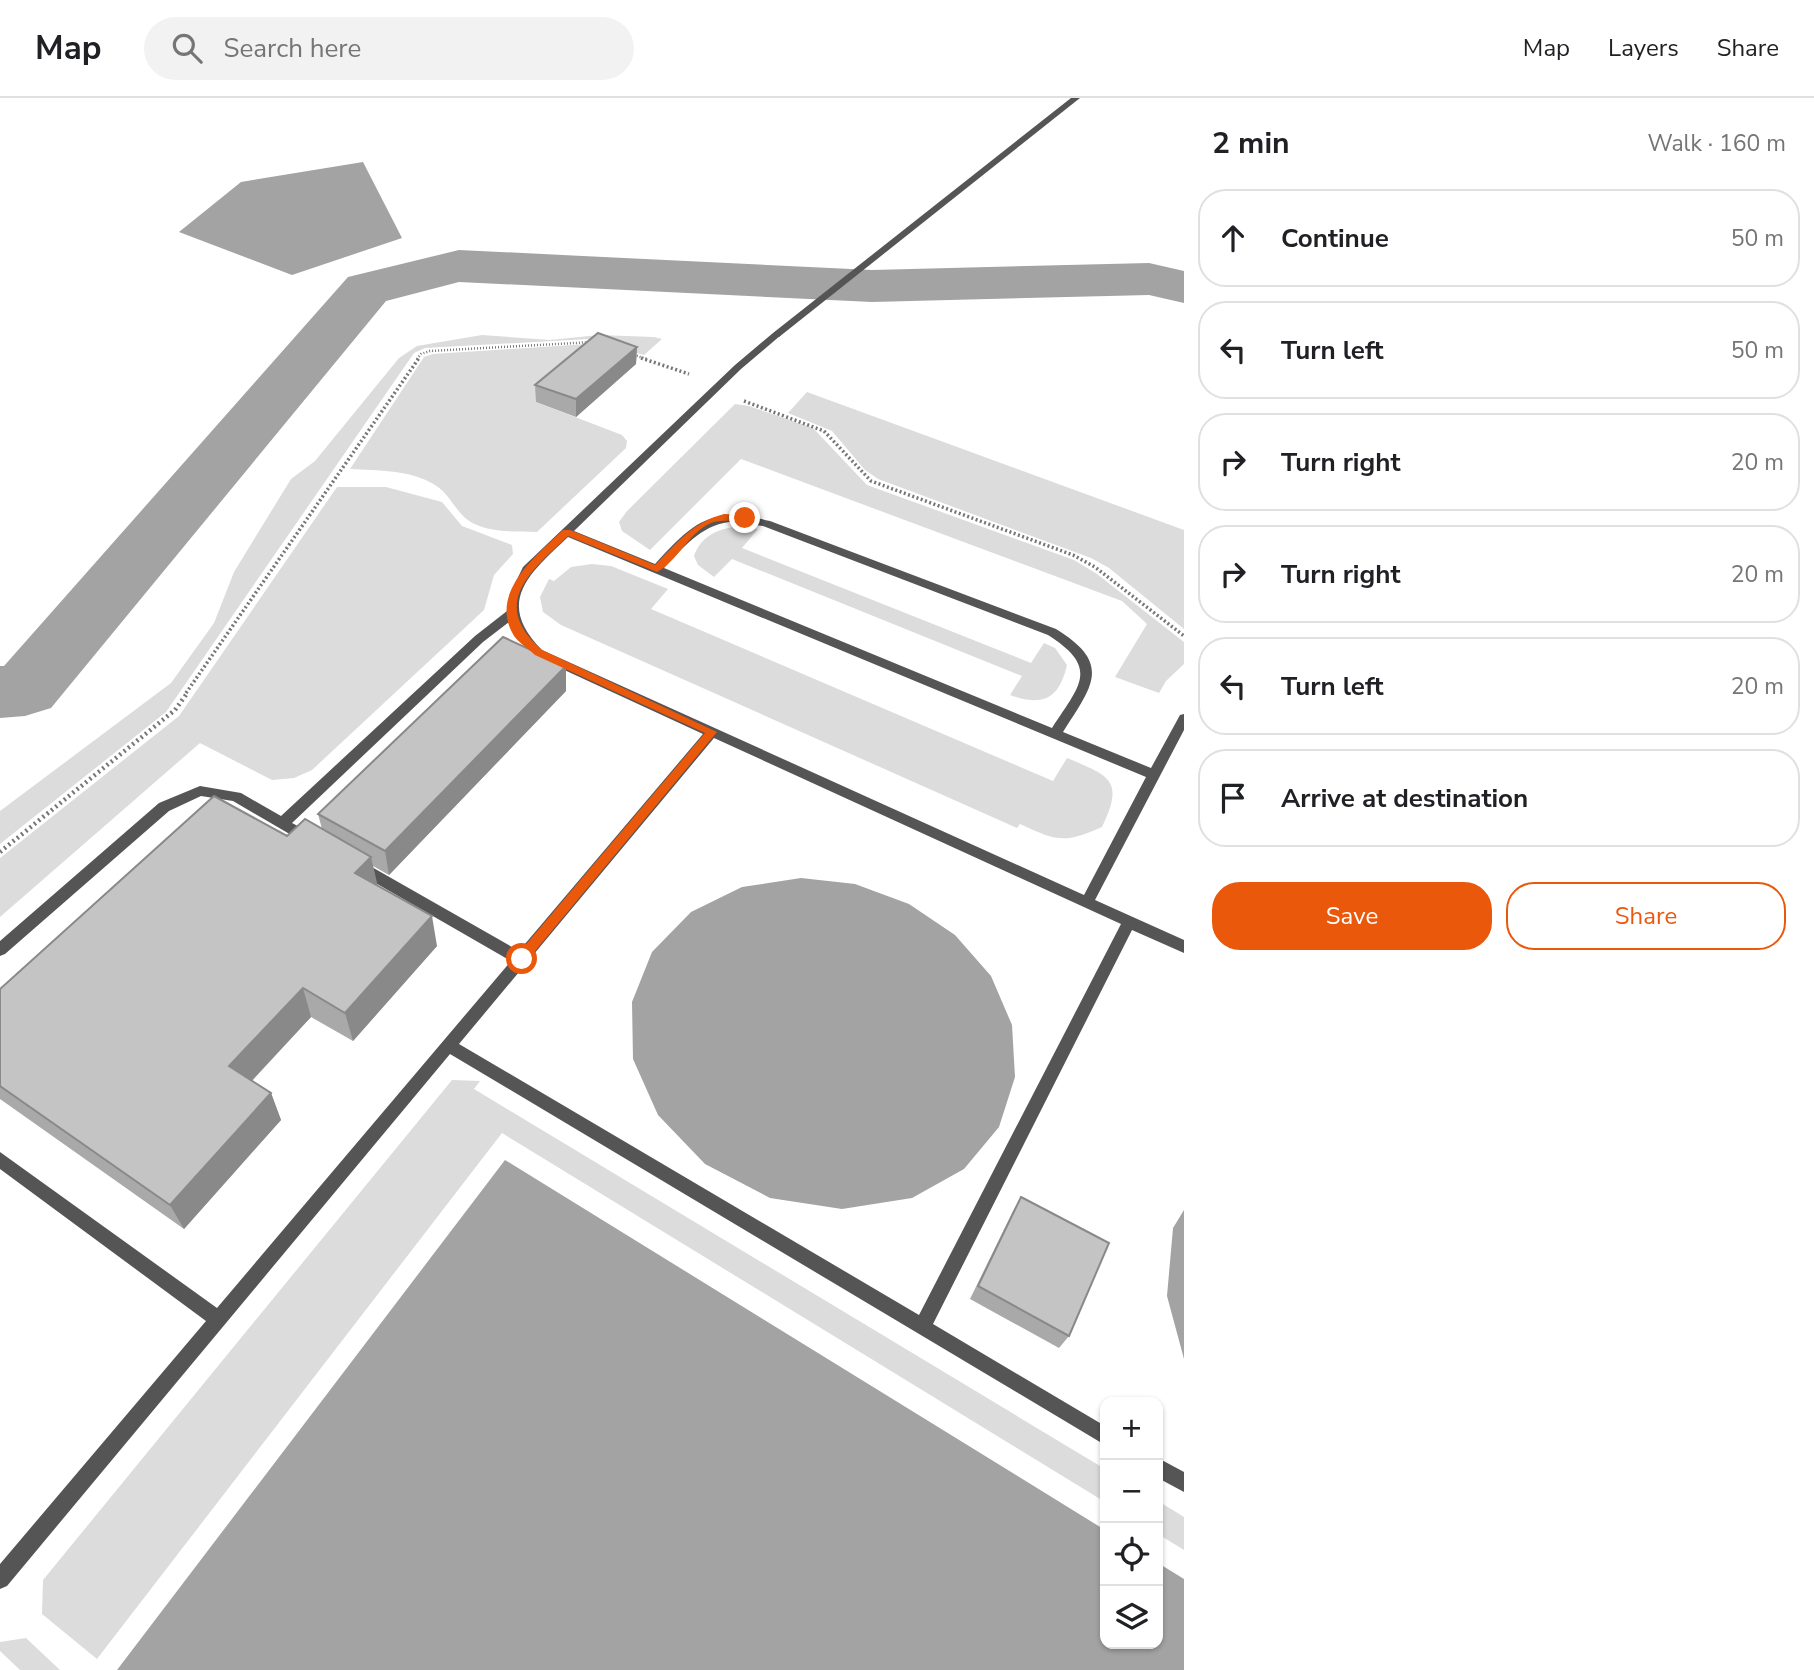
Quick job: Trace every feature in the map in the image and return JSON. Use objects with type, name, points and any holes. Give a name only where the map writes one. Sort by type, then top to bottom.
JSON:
[{"type":"street","points":[[1076,98],[869,260],[776,335],[716,388],[527,570],[514,591],[512,613],[519,635],[538,653],[1184,947]]},
{"type":"street","points":[[657,569],[694,531],[707,522],[724,517],[745,518],[766,523],[1052,632],[1070,641],[1082,653],[1087,667],[1085,684],[1055,734]]},
{"type":"street","points":[[566,532],[1154,775]]},
{"type":"street","points":[[283,823],[479,639],[512,613]]},
{"type":"street","points":[[1087,903],[1184,718]]},
{"type":"street","points":[[0,1579],[712,732]]},
{"type":"street","points":[[0,950],[164,807],[200,791],[236,797],[319,844]]},
{"type":"street","points":[[343,857],[522,959]]},
{"type":"street","points":[[922,1327],[1129,922]]},
{"type":"street","points":[[448,1045],[1100,1433]]},
{"type":"street","points":[[0,1159],[218,1319]]},
{"type":"street","points":[[1163,1470],[1184,1483]]},
{"type":"path","points":[[0,852],[175,710],[421,354],[430,351],[598,343]]},
{"type":"path","points":[[622,351],[815,426],[824,431],[871,481],[1073,555],[1094,567],[1184,636]]},
{"type":"shaded area","points":[[363,162],[402,238],[292,275],[179,232],[241,182]]},
{"type":"shaded area","points":[[482,335],[550,340],[599,335],[662,339],[644,355],[589,339],[425,348],[414,353],[166,712],[0,844],[0,811],[171,683],[214,623],[234,572],[291,479],[315,461],[399,358],[417,346]]},
{"type":"shaded area","points":[[587,344],[536,402],[622,435],[627,441],[626,448],[537,532],[480,526],[464,517],[440,488],[415,476],[350,469],[424,357],[433,354]]},
{"type":"shaded area","points":[[807,392],[1184,530],[1184,629],[1109,568],[1091,558],[878,479],[865,470],[832,431],[788,413]]},
{"type":"shaded area","points":[[735,404],[749,406],[813,428],[867,485],[1074,560],[1097,574],[1184,642],[1184,664],[1166,681],[1159,693],[1115,677],[1147,624],[1122,601],[741,459],[650,550],[622,531],[619,522],[627,511]]},
{"type":"shaded area","points":[[337,487],[386,487],[442,502],[462,526],[512,545],[513,554],[494,575],[484,610],[312,770],[294,778],[272,780],[200,743],[0,917],[0,858],[179,716]]},
{"type":"shaded area","points":[[740,526],[758,529],[742,548],[1031,663],[1044,643],[1055,648],[1067,665],[1064,677],[1054,693],[1048,697],[1040,700],[1022,699],[1010,695],[1022,676],[732,559],[714,577],[698,565],[694,556],[702,542],[718,531]]},
{"type":"shaded area","points":[[592,564],[611,566],[668,589],[651,609],[1053,781],[1067,758],[1103,775],[1109,781],[1112,798],[1102,827],[1069,838],[1052,837],[1020,824],[1017,828],[561,625],[543,612],[540,597],[549,579],[554,581],[571,567]]},
{"type":"shaded area","points":[[801,878],[855,884],[909,904],[955,935],[991,976],[1012,1025],[1015,1077],[999,1127],[964,1169],[912,1198],[842,1209],[770,1198],[705,1164],[658,1115],[633,1059],[632,1002],[652,952],[691,912],[742,887]]},
{"type":"shaded area","points":[[452,1080],[480,1081],[474,1089],[1100,1466],[1100,1499],[502,1133],[97,1659],[42,1614],[43,1580]]},
{"type":"shaded area","points":[[505,1160],[1100,1527],[1100,1649],[1163,1649],[1163,1566],[1184,1579],[1184,1670],[117,1670]]},
{"type":"shaded area","points":[[1184,1210],[1184,1359],[1167,1296],[1173,1228]]},
{"type":"shaded area","points":[[1163,1504],[1184,1517],[1184,1550],[1163,1537]]},
{"type":"shaded area","points":[[26,1638],[60,1670],[20,1670],[0,1651],[0,1642]]},
{"type":"building","points":[[598,333],[637,347],[576,399],[535,385]]},
{"type":"building","points":[[503,637],[566,666],[385,851],[318,814]]},
{"type":"building","points":[[214,796],[287,836],[305,819],[371,857],[355,873],[432,916],[345,1013],[303,988],[229,1066],[271,1093],[170,1205],[0,1086],[0,989]]},
{"type":"building","points":[[1021,1197],[1109,1243],[1069,1336],[978,1286]]},
{"type":"waterway","points":[[0,692],[25,690],[367,289],[459,266],[872,286],[1149,279],[1184,287]]},
{"type":"route","points":[[522,959],[712,732],[538,653],[519,635],[512,613],[514,591],[527,570],[566,532],[657,569],[694,531],[707,522],[724,517],[745,518]]}]
